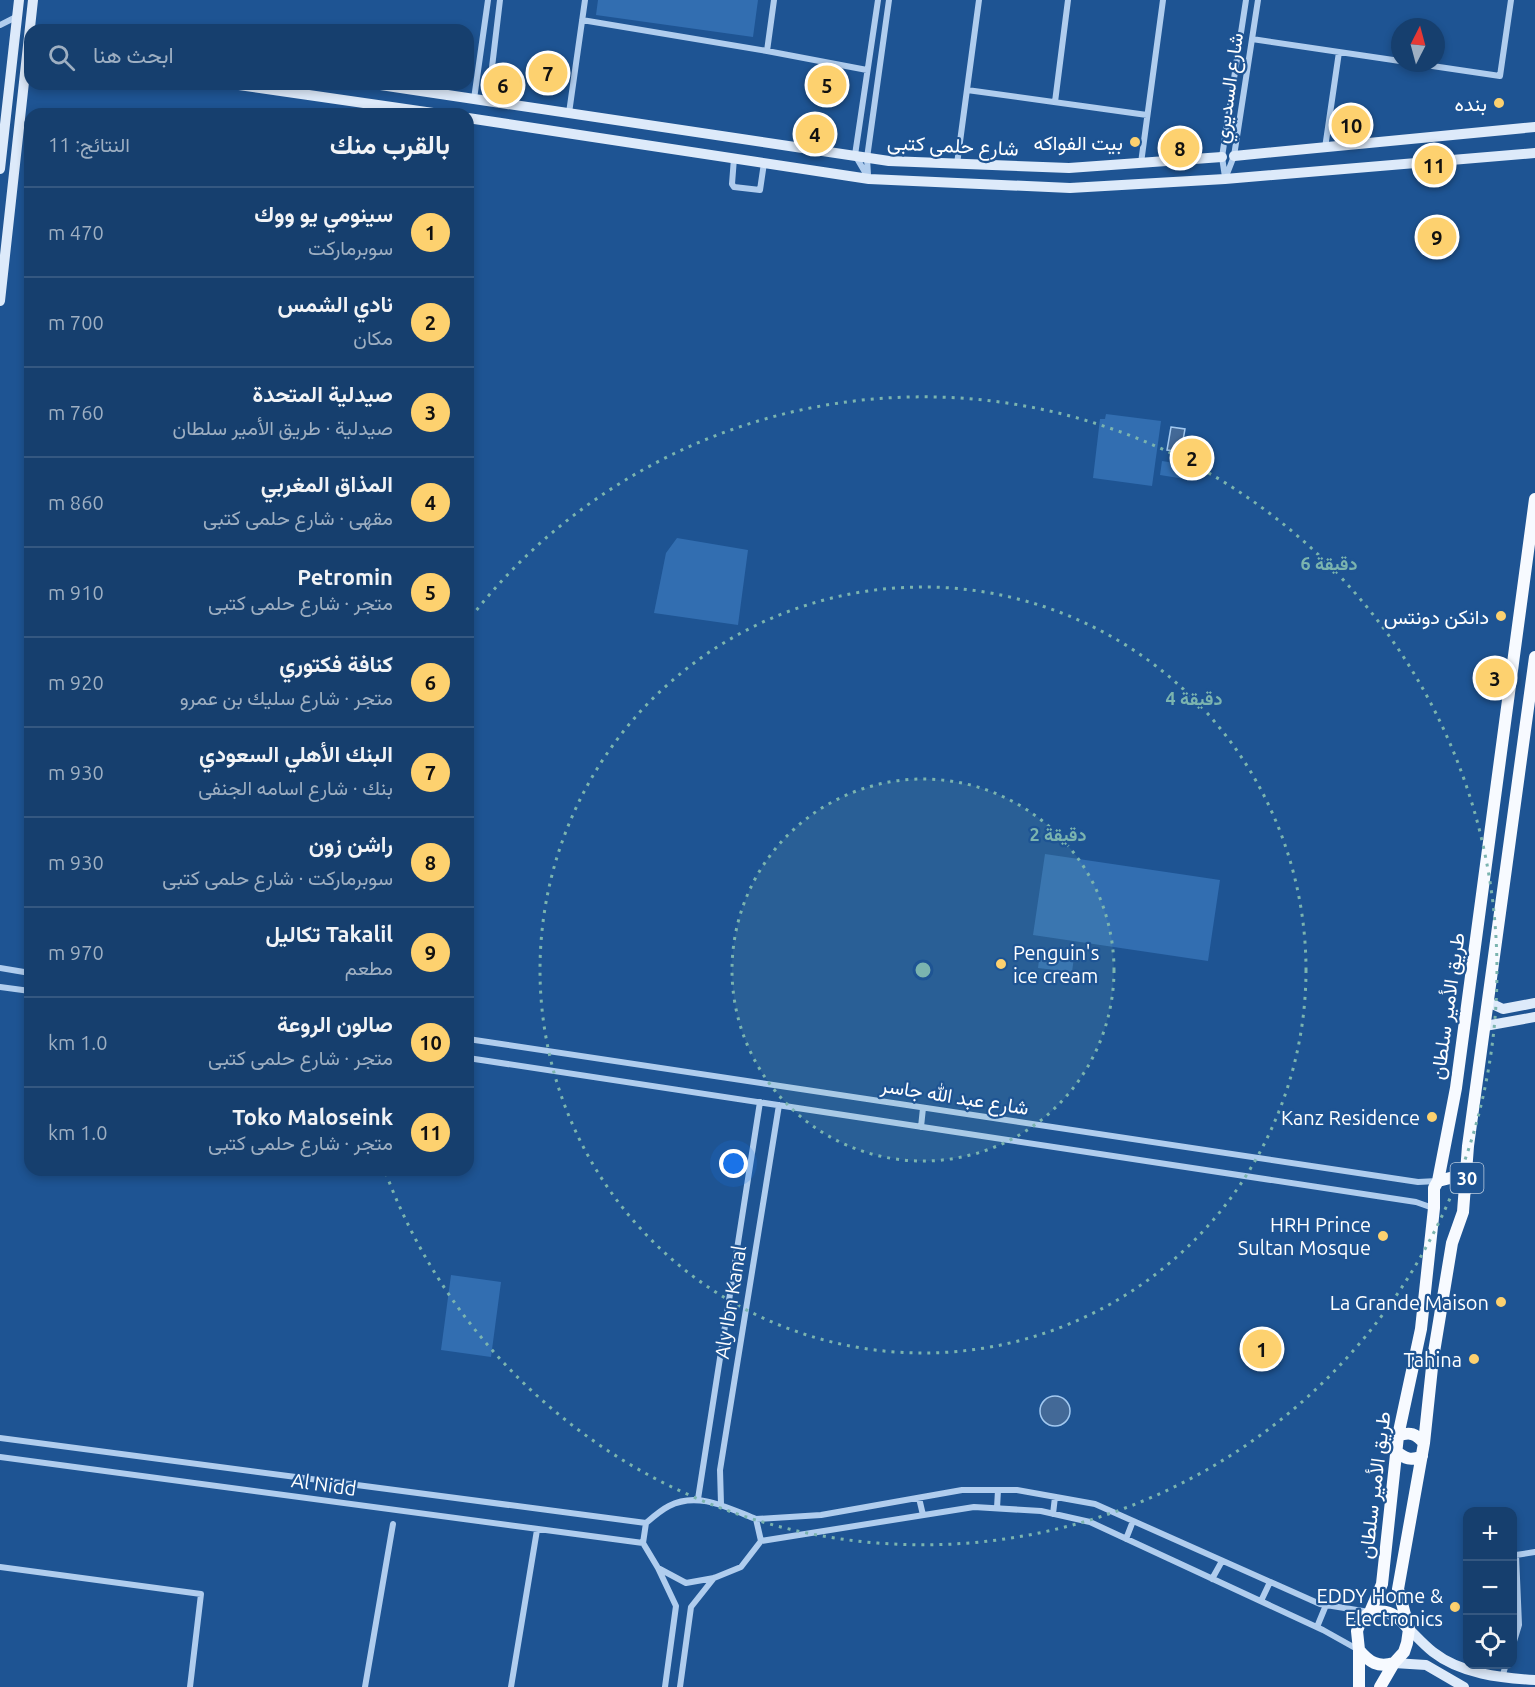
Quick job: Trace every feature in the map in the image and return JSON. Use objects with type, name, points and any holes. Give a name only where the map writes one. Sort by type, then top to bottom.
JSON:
[{"type":"main road","name":"طريق الأمير سلطان","points":[[1359,1687],[1357,1631],[1361,1620],[1370,1612],[1382,1584],[1398,1436],[1421,1329],[1434,1208],[1434,1188],[1438,1181],[1456,1088],[1535,499]]},
{"type":"main road","name":"طريق الأمير سلطان","points":[[1409,1629],[1398,1589],[1422,1456],[1433,1358],[1452,1243],[1463,1212],[1466,1193],[1468,1146],[1529,732],[1535,657]]},
{"type":"main road","points":[[1438,1181],[1450,1178],[1459,1180],[1466,1193]]},
{"type":"main road","points":[[1398,1436],[1406,1433],[1417,1435],[1424,1443]]},
{"type":"main road","points":[[1396,1451],[1404,1458],[1413,1460],[1422,1456]]},
{"type":"main road","points":[[1370,1612],[1389,1612],[1398,1617],[1409,1629],[1404,1652],[1394,1663],[1380,1687]]},
{"type":"main road","points":[[1359,1650],[1372,1663],[1387,1665],[1394,1663]]},
{"type":"street","points":[[0,169],[19,0]]},
{"type":"street","points":[[31,24],[33,0]]},
{"type":"street","points":[[474,99],[488,0]]},
{"type":"street","points":[[488,101],[500,0]]},
{"type":"street","points":[[569,113],[585,0]]},
{"type":"street","points":[[767,51],[774,0]]},
{"type":"street","points":[[868,0],[878,1],[855,155],[869,179]]},
{"type":"street","points":[[869,179],[867,158],[889,0]]},
{"type":"street","points":[[957,164],[979,0]]},
{"type":"street","points":[[1055,102],[1068,0]]},
{"type":"street","points":[[1141,163],[1163,0]]},
{"type":"street","name":"شارع السديري","points":[[1225,179],[1222,157],[1246,0]]},
{"type":"street","name":"شارع السديري","points":[[1225,179],[1234,156],[1258,0]]},
{"type":"street","points":[[1445,68],[1500,76],[1511,0]]},
{"type":"street","points":[[0,25],[18,16]]},
{"type":"street","points":[[582,20],[867,70]]},
{"type":"street","points":[[1252,39],[1391,60]]},
{"type":"street","points":[[1325,147],[1339,52]]},
{"type":"street","points":[[0,301],[24,90]]},
{"type":"street","points":[[274,90],[398,108]]},
{"type":"street","name":"شارع حلمى كتبى","points":[[414,90],[889,161],[1070,168],[1234,156],[1535,127]]},
{"type":"street","points":[[967,90],[1148,115]]},
{"type":"street","name":"شارع حلمى كتبى","points":[[474,119],[869,179],[1070,188],[1225,179],[1535,153]]},
{"type":"street","points":[[734,158],[732,184],[734,187],[760,190],[764,163]]},
{"type":"street","points":[[0,968],[24,972]]},
{"type":"street","points":[[0,987],[24,990]]},
{"type":"street","points":[[1488,1002],[1503,1009],[1535,1003]]},
{"type":"street","points":[[1485,1026],[1535,1017]]},
{"type":"street","name":"شارع عبد الله جاسر","points":[[474,1040],[1418,1182],[1438,1181]]},
{"type":"street","name":"شارع عبد الله جاسر","points":[[474,1059],[1416,1202],[1434,1208]]},
{"type":"street","points":[[698,1499],[760,1102]]},
{"type":"street","name":"Aly Ibn Kanal","points":[[721,1504],[720,1470],[780,1105]]},
{"type":"street","points":[[921,1127],[924,1108]]},
{"type":"street","points":[[0,1437],[646,1522],[670,1505],[698,1499],[721,1504],[756,1519],[831,1513],[962,1490],[1017,1490],[1095,1504],[1320,1604],[1370,1612]]},
{"type":"street","name":"Al Nidd","points":[[0,1457],[643,1544]]},
{"type":"street","points":[[997,1508],[998,1490]]},
{"type":"street","points":[[1053,1514],[1055,1497]]},
{"type":"street","points":[[920,1498],[922,1515]]},
{"type":"street","points":[[658,1568],[686,1583],[714,1578],[741,1568],[761,1541],[974,1507],[1041,1511],[1090,1522],[1317,1627],[1359,1650]]},
{"type":"street","points":[[831,1513],[833,1529]]},
{"type":"street","points":[[756,1519],[761,1541]]},
{"type":"street","points":[[1126,1539],[1133,1521]]},
{"type":"street","points":[[646,1522],[643,1544],[658,1568],[676,1606],[665,1687]]},
{"type":"street","points":[[365,1687],[393,1524]]},
{"type":"street","points":[[511,1687],[537,1530]]},
{"type":"street","points":[[1517,1632],[1519,1625],[1516,1555],[1535,1552]]},
{"type":"street","points":[[1212,1579],[1222,1561]]},
{"type":"street","points":[[0,1567],[201,1594],[190,1687]]},
{"type":"street","points":[[680,1687],[691,1607],[714,1578]]},
{"type":"street","points":[[1261,1601],[1270,1582]]},
{"type":"street","points":[[1317,1627],[1326,1605]]},
{"type":"street","points":[[1409,1629],[1434,1653],[1461,1668],[1502,1678],[1535,1680]]},
{"type":"street","points":[[1394,1663],[1426,1665],[1464,1687]]},
{"type":"street","points":[[1502,1678],[1505,1669]]},
{"type":"shaded area","points":[[598,0],[758,0],[753,37],[596,15]]},
{"type":"shaded area","points":[[1106,414],[1161,421],[1152,486],[1093,478],[1100,419],[1105,419]]},
{"type":"shaded area","points":[[1171,427],[1185,429],[1181,452],[1167,450]]},
{"type":"shaded area","points":[[1162,461],[1194,466],[1191,480],[1160,475]]},
{"type":"shaded area","points":[[677,538],[748,550],[738,625],[654,613],[666,553]]},
{"type":"shaded area","points":[[1045,854],[1220,880],[1208,961],[1033,935]]},
{"type":"shaded area","points":[[1040,953],[1074,957],[1072,972],[1038,968]]},
{"type":"shaded area","points":[[451,1275],[501,1282],[491,1357],[441,1350]]},
{"type":"shaded area","points":[[1055,1396],[1066,1400],[1070,1411],[1066,1422],[1055,1426],[1044,1422],[1040,1411],[1044,1400]]},
{"type":"place","name":"البنك الأهلي السعودي","points":[[548,73]]},
{"type":"place","name":"كنافة فكتوري","points":[[503,85]]},
{"type":"place","name":"Petromin","points":[[827,85]]},
{"type":"place","name":"بنده","points":[[1499,103]]},
{"type":"place","name":"صالون الروعة","points":[[1351,125]]},
{"type":"place","name":"المذاق المغربي","points":[[815,134]]},
{"type":"place","name":"بيت الفواكه","points":[[1135,142]]},
{"type":"place","name":"راشن زون","points":[[1180,148]]},
{"type":"place","name":"Toko Maloseink","points":[[1434,165]]},
{"type":"place","name":"Takalil تكاليل","points":[[1437,237]]},
{"type":"place","name":"نادي الشمس","points":[[1192,458]]},
{"type":"place","name":"دانكن دونتس","points":[[1501,616]]},
{"type":"place","name":"صيدلية المتحدة","points":[[1495,678]]},
{"type":"place","name":"Penguin's ice cream","points":[[1001,964]]},
{"type":"place","name":"Kanz Residence","points":[[1432,1117]]},
{"type":"place","name":"HRH Prince Sultan Mosque","points":[[1383,1236]]},
{"type":"place","name":"La Grande Maison","points":[[1501,1302]]},
{"type":"place","name":"سينومي يو ووك","points":[[1262,1349]]},
{"type":"place","name":"Tahina","points":[[1474,1359]]},
{"type":"place","name":"EDDY Home & Electronics","points":[[1455,1607]]}]
